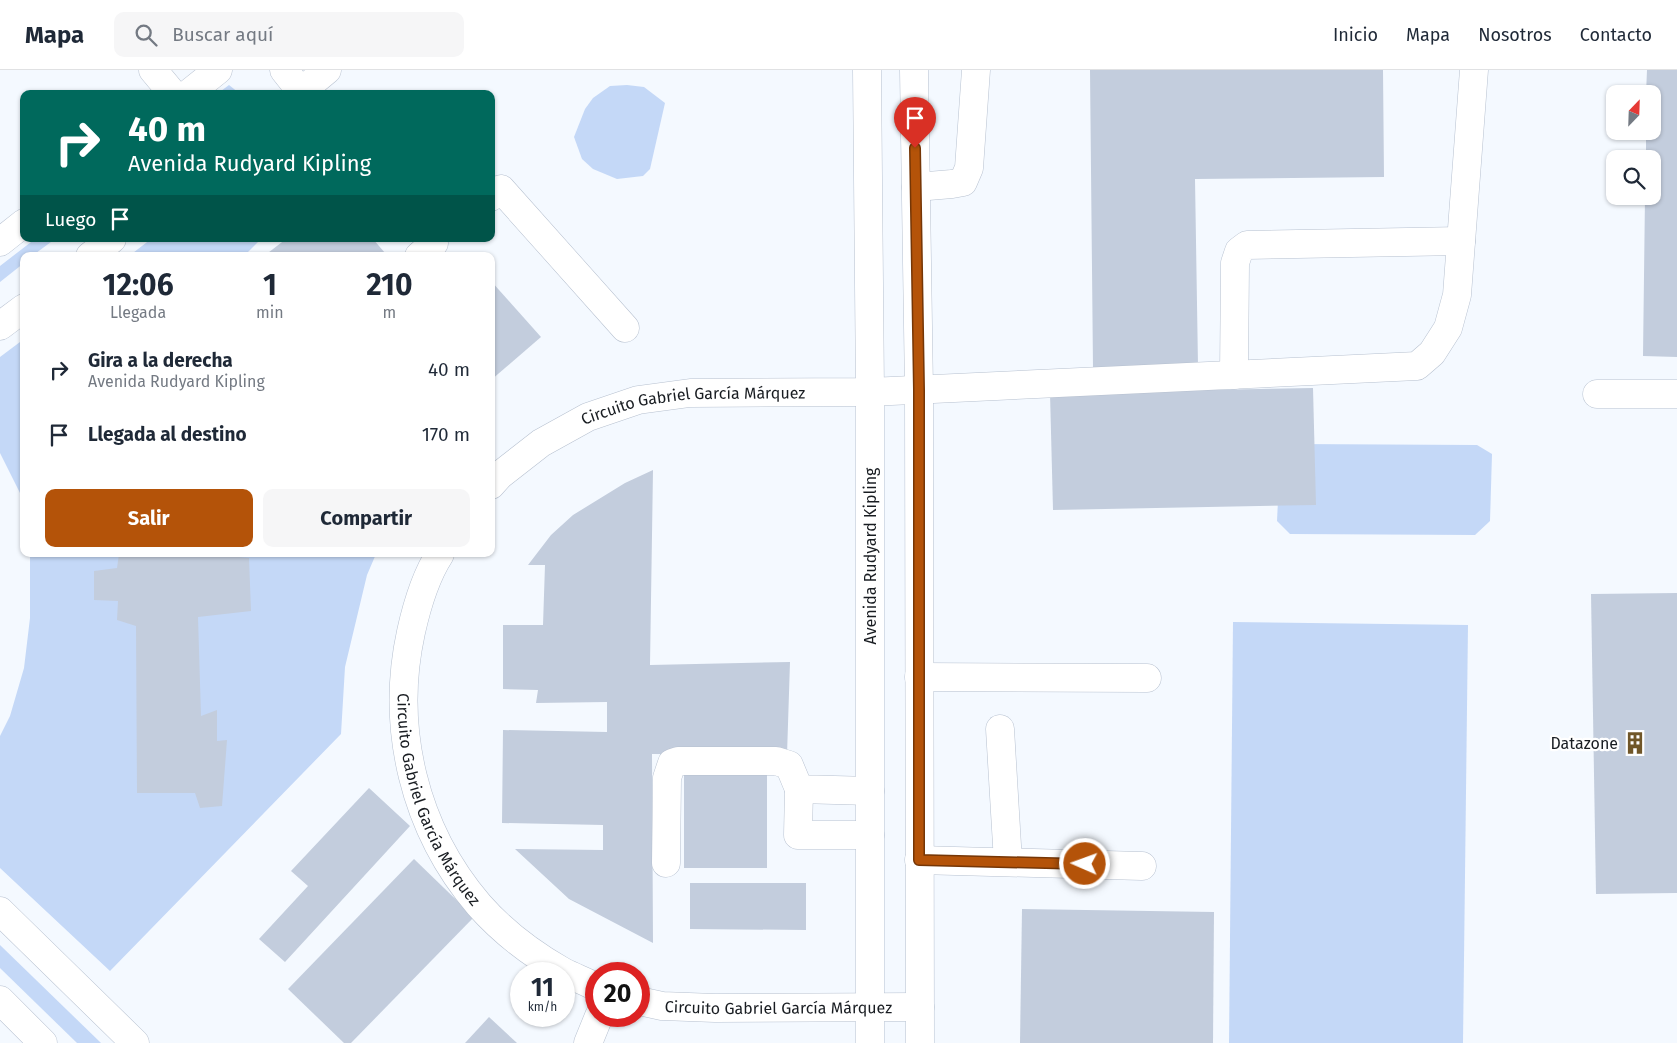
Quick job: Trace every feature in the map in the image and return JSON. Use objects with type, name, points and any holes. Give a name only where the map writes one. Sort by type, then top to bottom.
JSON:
[{"type":"street","points":[[153,70],[170,90]]},
{"type":"street","points":[[193,90],[218,70]]},
{"type":"street","points":[[284,70],[299,90]]},
{"type":"street","points":[[305,90],[328,70]]},
{"type":"street","name":"Avenida Rudyard Kipling","points":[[867,70],[870,392],[870,1043]]},
{"type":"street","points":[[914,70],[919,390],[920,1043]]},
{"type":"street","points":[[916,187],[952,184],[963,182],[966,178],[969,168],[976,70]]},
{"type":"street","name":"Circuito Gabriel García Márquez","points":[[495,481],[541,443],[588,417],[638,400],[690,393],[870,392],[1417,366],[1432,353],[1448,328],[1457,295],[1474,70]]},
{"type":"street","points":[[495,188],[625,328]]},
{"type":"street","points":[[0,242],[20,226]]},
{"type":"street","points":[[95,252],[108,242]]},
{"type":"street","points":[[1234,375],[1235,263],[1239,252],[1247,245],[1461,242]]},
{"type":"street","points":[[0,326],[20,311]]},
{"type":"street","points":[[1597,394],[1677,394]]},
{"type":"street","name":"Circuito Gabriel García Márquez","points":[[439,557],[416,608],[405,660],[402,712],[409,765],[424,815],[448,862],[480,905],[518,941],[562,971],[585,982]]},
{"type":"street","points":[[919,677],[1147,678]]},
{"type":"street","points":[[1000,729],[1008,862]]},
{"type":"street","points":[[666,863],[667,778],[672,763],[678,761],[783,762],[788,765],[798,789],[786,835],[870,835]]},
{"type":"street","points":[[798,789],[870,791]]},
{"type":"street","points":[[919,860],[1142,866]]},
{"type":"street","points":[[0,911],[135,1043]]},
{"type":"street","points":[[0,1000],[43,1043]]},
{"type":"street","name":"Circuito Gabriel García Márquez","points":[[650,1003],[662,1006],[715,1008],[920,1007]]},
{"type":"street","points":[[588,1043],[595,1027]]},
{"type":"shaded area","points":[[229,85],[235,90],[222,90]]},
{"type":"shaded area","points":[[610,86],[644,87],[665,103],[650,169],[643,176],[617,179],[593,169],[582,159],[574,137],[585,109],[593,98]]},
{"type":"shaded area","points":[[31,242],[51,242],[37,252],[20,252],[20,266],[0,282],[0,266]]},
{"type":"shaded area","points":[[147,242],[258,242],[248,252],[134,252]]},
{"type":"shaded area","points":[[20,342],[20,493],[0,453],[0,357]]},
{"type":"shaded area","points":[[1294,444],[1477,445],[1492,454],[1490,521],[1475,535],[1290,534],[1277,521],[1280,457]]},
{"type":"shaded area","points":[[30,557],[375,557],[367,575],[345,667],[341,734],[110,971],[0,868],[0,736],[10,716],[24,668],[30,618]]},
{"type":"shaded area","points":[[1233,622],[1468,625],[1463,1043],[1229,1043]]},
{"type":"shaded area","points":[[0,945],[101,1043],[77,1043],[0,968]]},
{"type":"building","points":[[1090,70],[1383,70],[1384,177],[1195,179],[1198,366],[1093,368]]},
{"type":"building","points":[[1647,70],[1677,70],[1677,357],[1643,356],[1645,205],[1661,205],[1661,150],[1646,150],[1646,140],[1661,140],[1661,85],[1646,85]]},
{"type":"building","points":[[282,242],[376,242],[384,252],[269,252]]},
{"type":"building","points":[[495,285],[541,337],[495,377]]},
{"type":"building","points":[[1313,388],[1316,505],[1053,510],[1050,393]]},
{"type":"building","points":[[653,470],[650,665],[790,662],[787,755],[652,754],[653,943],[569,899],[515,849],[603,850],[603,825],[502,823],[503,730],[607,732],[607,702],[536,703],[538,690],[503,689],[503,625],[543,625],[545,565],[528,565],[551,535],[573,515],[625,483]]},
{"type":"building","points":[[119,557],[249,558],[251,611],[198,617],[201,716],[217,710],[217,741],[227,740],[222,806],[200,808],[195,793],[137,793],[136,626],[117,620],[118,601],[94,600],[94,571],[117,568]]},
{"type":"building","name":"Datazone","points":[[1677,593],[1677,893],[1596,894],[1591,594]]},
{"type":"building","points":[[684,768],[767,768],[767,868],[684,868]]},
{"type":"building","points":[[369,788],[410,826],[285,962],[259,939],[308,886],[291,871]]},
{"type":"building","points":[[414,859],[474,917],[351,1043],[344,1043],[288,989]]},
{"type":"building","points":[[690,883],[806,883],[806,930],[690,929]]},
{"type":"building","points":[[1022,909],[1214,912],[1213,1043],[1020,1043]]},
{"type":"building","points":[[489,1017],[517,1043],[465,1043]]},
{"type":"place","name":"Datazone","points":[[1635,743]]},
{"type":"route","points":[[915,148],[919,390],[919,860],[1085,864]]}]
